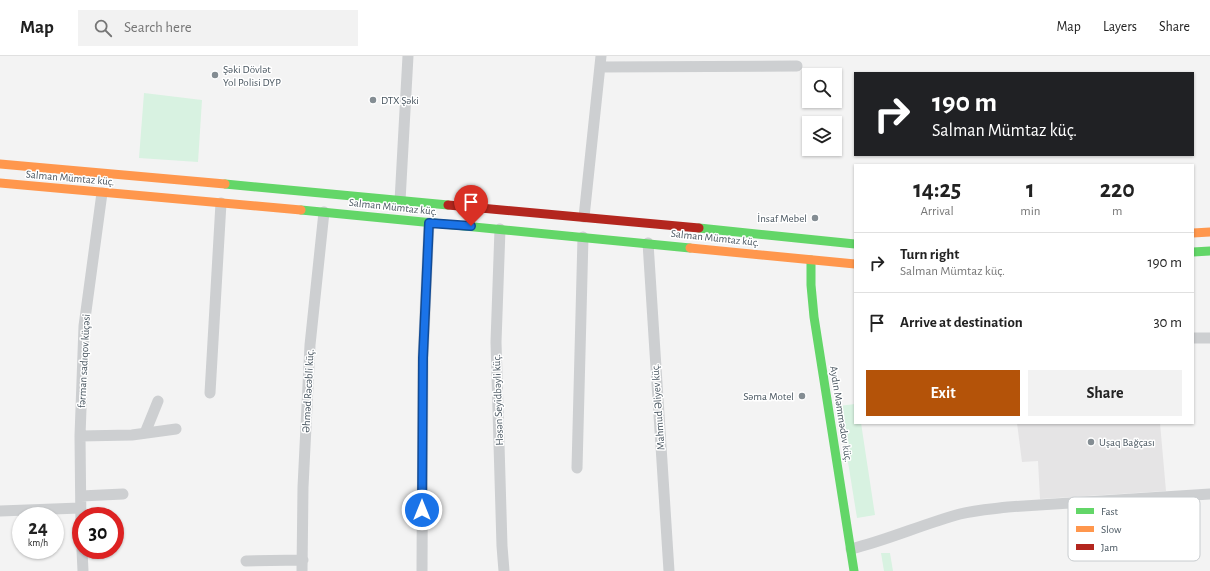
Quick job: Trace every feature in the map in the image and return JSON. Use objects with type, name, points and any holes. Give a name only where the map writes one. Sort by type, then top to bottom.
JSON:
[{"type":"main road","points":[[0,164],[400,201],[583,227],[812,250],[854,244]]},
{"type":"main road","name":"Salman Mümtaz küç.","points":[[0,183],[324,212],[429,223],[500,228],[583,227],[648,243],[720,241],[812,250],[854,264]]},
{"type":"main road","points":[[221,203],[223,185]]},
{"type":"main road","points":[[1194,233],[1210,232]]},
{"type":"main road","name":"Aydın Məmmədov küç.","points":[[812,250],[811,285],[814,317],[854,571]]},
{"type":"main road","points":[[1194,252],[1210,251]]},
{"type":"street","points":[[400,201],[408,56]]},
{"type":"street","points":[[577,468],[583,227],[600,61],[797,66]]},
{"type":"street","name":"fərman sadıqov küçəsi","points":[[80,507],[80,436],[84,326],[102,193]]},
{"type":"street","points":[[210,393],[221,203]]},
{"type":"street","name":"Əhməd Rəcəbli küç.","points":[[302,566],[303,487],[310,345],[324,212]]},
{"type":"street","points":[[422,571],[423,358],[429,223]]},
{"type":"street","name":"Həsən Seyidbəyli küç.","points":[[500,228],[496,342],[504,571]]},
{"type":"street","name":"Mahmud Əliyev küç.","points":[[648,243],[669,571]]},
{"type":"street","points":[[1194,338],[1210,338]]},
{"type":"street","points":[[145,433],[158,401]]},
{"type":"street","points":[[80,436],[132,435],[176,429]]},
{"type":"street","points":[[81,496],[123,494]]},
{"type":"street","points":[[1163,497],[1210,494]]},
{"type":"street","points":[[851,549],[873,544],[961,514],[1008,507],[1068,503]]},
{"type":"street","points":[[0,511],[72,508]]},
{"type":"street","points":[[82,559],[82,571]]},
{"type":"street","points":[[246,561],[302,566]]},
{"type":"shaded area","name":"Uşaq Bağçası","points":[[1017,424],[1160,424],[1166,491],[1040,499],[1038,461],[1022,462]]},
{"type":"green space","points":[[144,93],[202,100],[198,162],[139,158]]},
{"type":"green space","points":[[854,404],[854,424],[861,424],[875,515],[857,518],[839,406]]},
{"type":"green space","points":[[881,553],[890,553],[893,571],[884,571]]},
{"type":"traffic: fast","points":[[225,184],[448,205]]},
{"type":"traffic: fast","points":[[301,210],[690,248]]},
{"type":"traffic: fast","points":[[699,228],[854,244]]},
{"type":"traffic: fast","points":[[1194,252],[1210,251]]},
{"type":"traffic: fast","points":[[811,260],[811,285],[814,317],[854,571]]},
{"type":"traffic: slow","points":[[0,164],[225,184]]},
{"type":"traffic: slow","points":[[0,183],[301,210]]},
{"type":"traffic: slow","points":[[1194,233],[1210,232]]},
{"type":"traffic: slow","points":[[690,248],[854,264]]},
{"type":"traffic: jam","points":[[448,205],[699,228]]},
{"type":"place","name":"Şəki Dövlət Yol Polisi DYP","points":[[215,75]]},
{"type":"place","name":"DTX Şəki","points":[[373,100]]},
{"type":"place","name":"İnsaf Mebel","points":[[815,218]]},
{"type":"place","name":"Səma Motel","points":[[802,396]]},
{"type":"place","name":"Uşaq Bağçası","points":[[1091,442]]},
{"type":"route","points":[[422,510],[423,358],[429,223],[471,226]]}]
